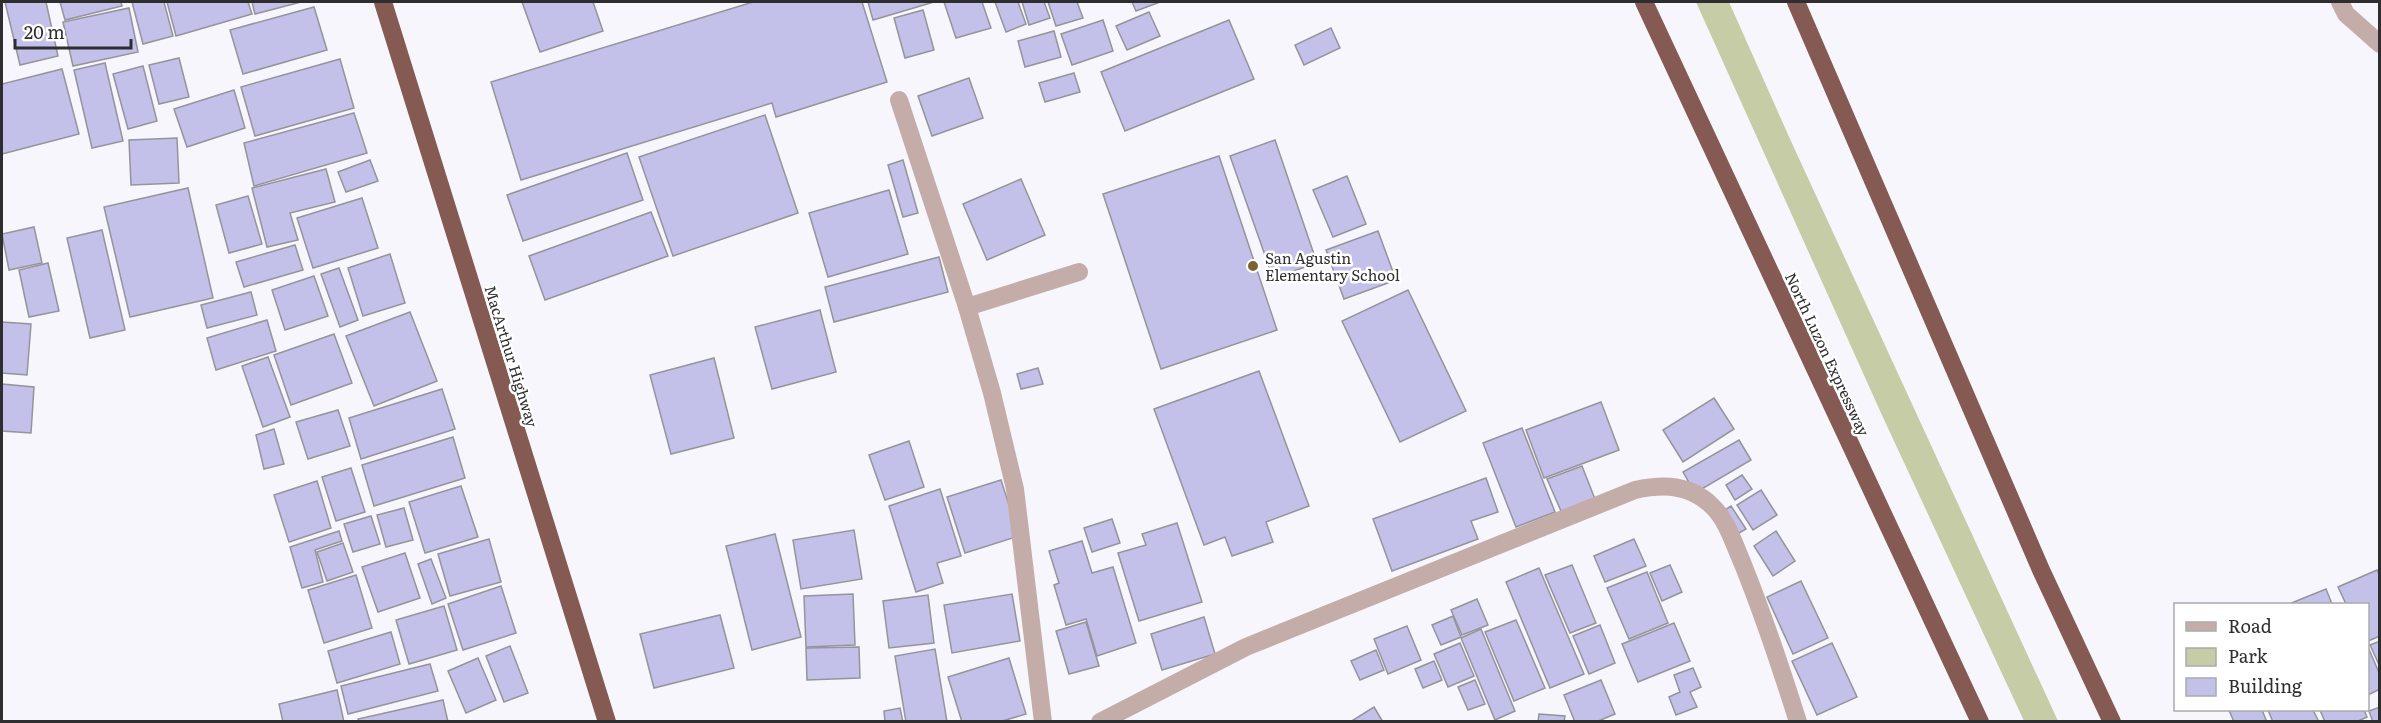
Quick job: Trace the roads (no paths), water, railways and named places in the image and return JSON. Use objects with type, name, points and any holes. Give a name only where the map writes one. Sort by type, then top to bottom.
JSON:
[{"type":"highway","name":"MacArthur Highway","points":[[383,2],[608,722]]},
{"type":"highway","name":"North Luzon Expressway","points":[[1644,2],[1980,722]]},
{"type":"highway","points":[[1796,2],[2036,559],[2112,722]]},
{"type":"street","points":[[2340,2],[2346,14],[2379,44]]},
{"type":"street","points":[[900,100],[967,307],[992,393],[1015,489],[1043,722]]},
{"type":"street","points":[[967,307],[1079,272]]},
{"type":"street","points":[[1100,722],[1246,647],[1635,490],[1657,485],[1681,488],[1699,496],[1713,507],[1729,531],[1755,593],[1798,722]]},
{"type":"place","name":"San Agustin Elementary School","points":[[1253,266]]}]
